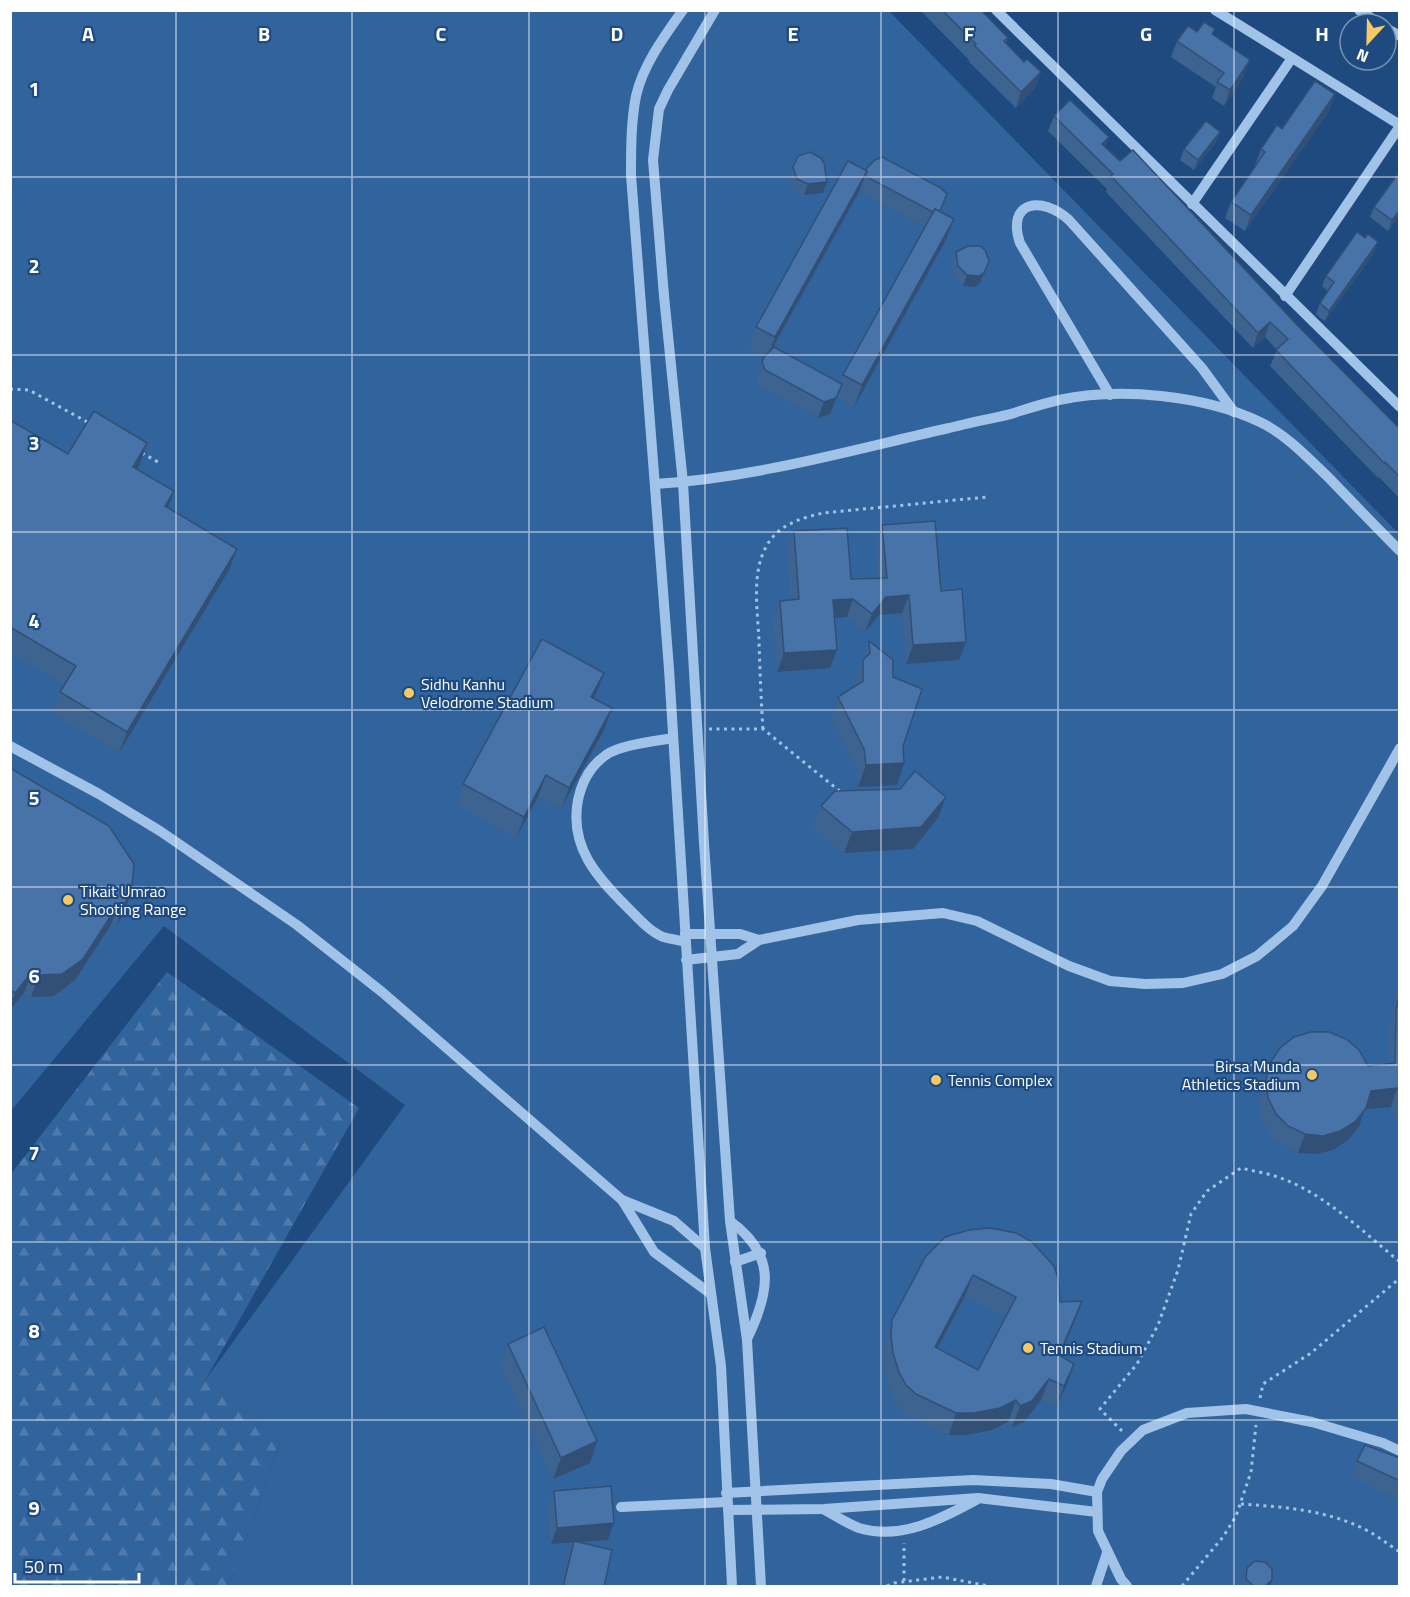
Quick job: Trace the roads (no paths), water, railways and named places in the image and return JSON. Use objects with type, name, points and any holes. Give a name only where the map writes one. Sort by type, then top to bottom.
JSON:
[{"type":"street","points":[[683,10],[646,69],[637,94],[630,140],[631,175],[673,738],[705,1248],[721,1366],[732,1587]]},
{"type":"street","points":[[715,10],[659,109],[653,160],[683,483],[730,1221],[747,1340],[761,1587]]},
{"type":"street","points":[[996,10],[1400,407]]},
{"type":"street","points":[[1215,10],[1400,126],[1285,296]]},
{"type":"street","points":[[1192,204],[1292,58]]},
{"type":"street","points":[[1110,395],[1020,243],[1015,226],[1017,218],[1025,209],[1034,205],[1051,206],[1069,220],[1202,368],[1234,412]]},
{"type":"street","points":[[655,484],[683,483],[757,471],[1005,415],[1060,400],[1110,395],[1176,398],[1234,412],[1281,434],[1300,450],[1400,551]]},
{"type":"street","points":[[673,738],[638,744],[609,753],[591,768],[580,791],[575,814],[578,841],[603,884],[646,926],[662,936],[685,938],[710,934],[740,934],[759,940]]},
{"type":"street","points":[[10,746],[99,794],[160,831],[297,925],[382,992],[622,1200],[654,1252],[711,1294]]},
{"type":"street","points":[[687,960],[738,954],[759,940],[858,920],[943,913],[977,921],[1069,966],[1110,981],[1145,984],[1184,983],[1222,974],[1257,956],[1293,926],[1322,886],[1400,748]]},
{"type":"street","points":[[622,1200],[674,1221],[705,1248]]},
{"type":"street","points":[[730,1221],[745,1232],[760,1253],[765,1271],[762,1304],[747,1340]]},
{"type":"street","points":[[735,1262],[760,1253]]},
{"type":"street","points":[[1127,1587],[1121,1580],[1098,1531],[1097,1492],[1102,1479],[1120,1451],[1143,1430],[1187,1413],[1246,1409],[1312,1422],[1383,1443],[1400,1451]]},
{"type":"street","points":[[621,1507],[727,1502],[756,1491],[973,1480],[1042,1484],[1097,1492]]},
{"type":"street","points":[[727,1502],[756,1510],[824,1509],[978,1498],[1097,1512]]},
{"type":"street","points":[[824,1509],[858,1528],[879,1531],[923,1526],[943,1518],[978,1498]]},
{"type":"street","points":[[1096,1587],[1107,1552]]},
{"type":"place","name":"Sidhu Kanhu Velodrome Stadium","points":[[409,693]]},
{"type":"place","name":"Tikait Umrao Shooting Range","points":[[68,900]]},
{"type":"place","name":"Birsa Munda Athletics Stadium","points":[[1312,1075]]},
{"type":"place","name":"Tennis Complex","points":[[936,1080]]},
{"type":"place","name":"Tennis Stadium","points":[[1028,1348]]}]
